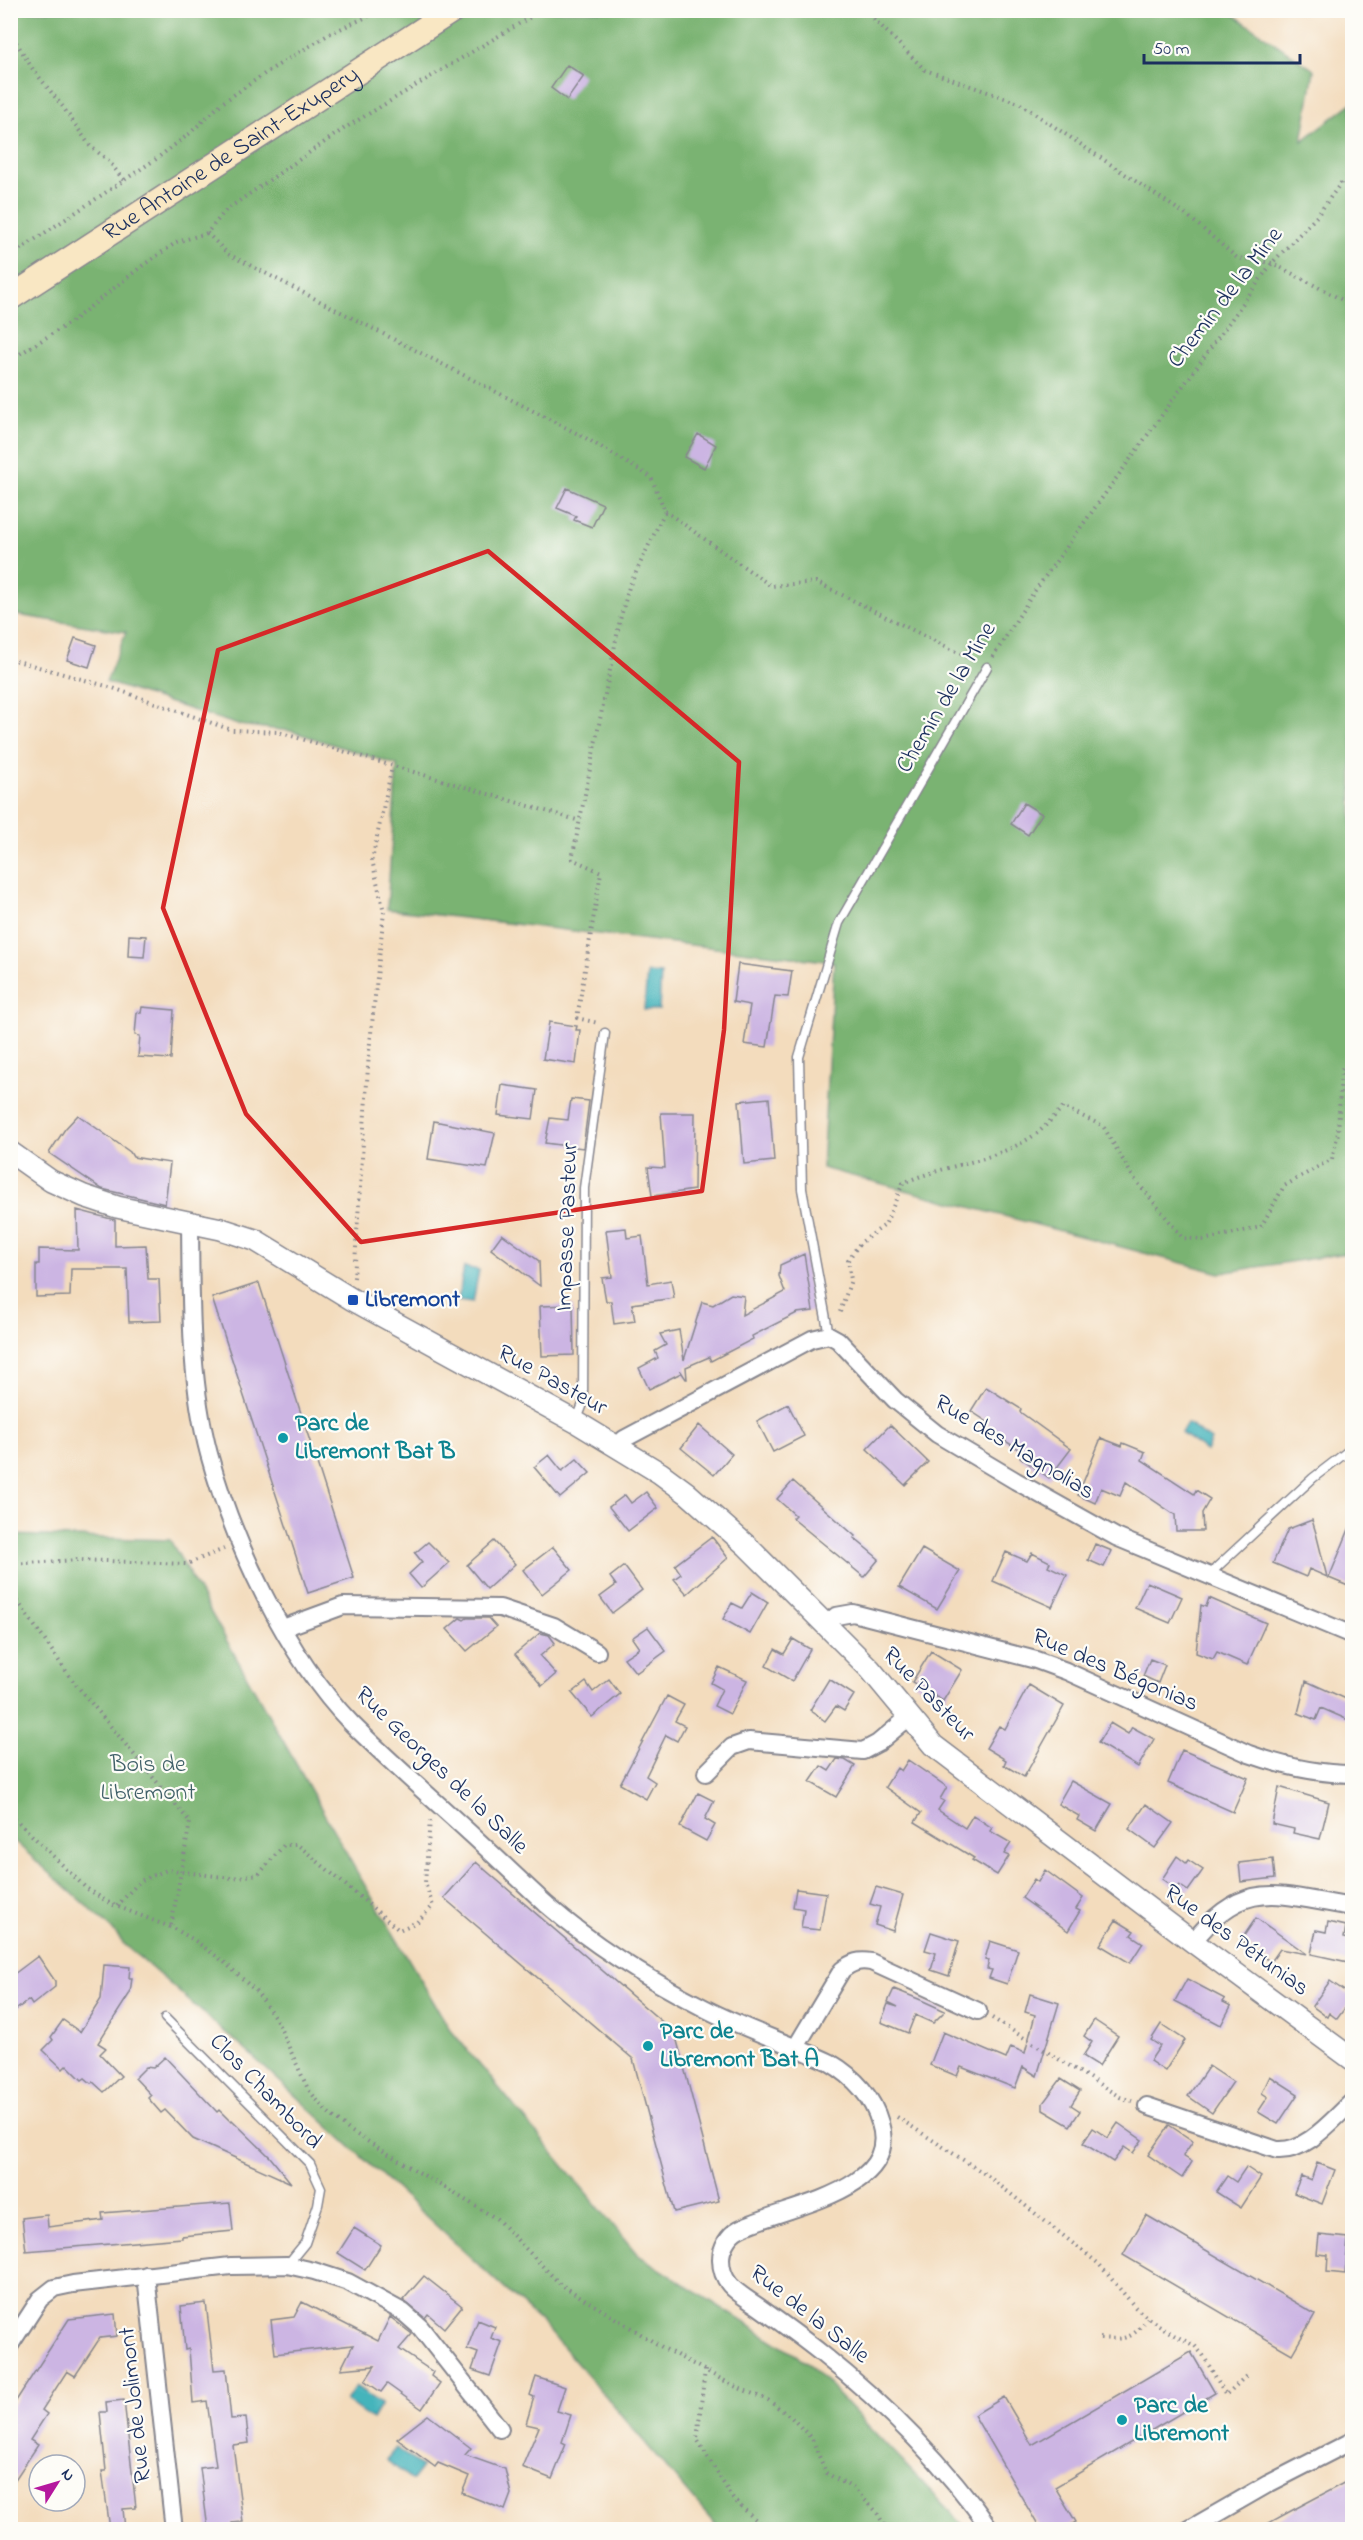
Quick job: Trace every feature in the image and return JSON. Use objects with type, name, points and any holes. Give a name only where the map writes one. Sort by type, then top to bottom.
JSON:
[{"type":"main road","name":"Rue Antoine de Saint-Exupery","points":[[10,298],[453,10]]},
{"type":"street","name":"Rue Pasteur","points":[[10,1152],[51,1181],[84,1196],[117,1207],[237,1233],[255,1240],[353,1300],[576,1422],[687,1493],[747,1546],[870,1669],[933,1745],[1090,1865]]},
{"type":"street","name":"Rue Georges de la Salle","points":[[190,1222],[192,1329],[201,1414],[209,1454],[266,1599],[306,1666],[350,1721],[549,1906],[603,1947],[704,2008],[829,2062]]},
{"type":"street","points":[[618,1448],[624,1439],[812,1339],[829,1335]]},
{"type":"street","name":"Rue des Magnolias","points":[[829,1335],[838,1340],[895,1400],[937,1434],[1016,1481],[1116,1536],[1353,1635]]},
{"type":"street","points":[[283,1628],[344,1606],[500,1608],[554,1626],[597,1652]]},
{"type":"street","name":"Rue des Bégonias","points":[[825,1625],[836,1616],[853,1613],[1036,1660],[1066,1671],[1258,1758],[1304,1770],[1353,1774]]},
{"type":"street","points":[[706,1773],[732,1747],[749,1741],[863,1751],[879,1743],[909,1717]]},
{"type":"street","name":"Rue des Pétunias","points":[[1090,1865],[1353,2059]]},
{"type":"street","points":[[1193,1942],[1214,1918],[1245,1898],[1269,1894],[1353,1907]]},
{"type":"street","points":[[796,2047],[842,1970],[861,1960],[872,1962],[978,2011]]},
{"type":"street","name":"Rue de la Salle","points":[[829,2062],[848,2073],[858,2083],[877,2113],[883,2139],[879,2160],[873,2168],[838,2191],[738,2230],[730,2237],[722,2251],[722,2268],[727,2280],[735,2290],[819,2351],[893,2416],[936,2460],[991,2529]]},
{"type":"street","points":[[1147,2106],[1277,2150],[1289,2151],[1301,2146],[1353,2102]]},
{"type":"street","points":[[10,2345],[40,2299],[54,2288],[231,2266],[287,2265],[348,2282],[403,2312],[420,2327],[500,2429]]},
{"type":"street","name":"Rue de Jolimont","points":[[146,2275],[174,2529]]},
{"type":"street","points":[[1188,2529],[1268,2484],[1353,2441]]},
{"type":"lane","name":"Chemin de la Mine","points":[[829,1335],[802,1189],[799,1057],[839,923],[987,667]]},
{"type":"lane","name":"Impasse Pasteur","points":[[576,1422],[584,1404],[584,1188],[605,1033]]},
{"type":"lane","points":[[1212,1578],[1216,1568],[1313,1478],[1353,1448]]},
{"type":"lane","name":"Clos Chambord","points":[[165,2018],[310,2164],[321,2187],[318,2205],[305,2243],[287,2265]]},
{"type":"path","points":[[10,256],[176,145],[222,103],[270,70],[331,33],[382,10]]},
{"type":"path","points":[[10,360],[71,322],[142,266],[177,242],[207,233],[226,210],[345,128],[542,10]]},
{"type":"path","points":[[866,10],[925,70],[1020,103],[1189,217],[1237,258],[1272,263],[1353,305]]},
{"type":"path","points":[[10,32],[32,68],[90,146],[109,161],[124,181]]},
{"type":"path","name":"Chemin de la Mine","points":[[987,667],[1034,592],[1272,263],[1317,216],[1352,167]]},
{"type":"path","points":[[207,233],[228,254],[584,437],[642,471],[651,477],[665,512],[771,586],[816,582],[987,667]]},
{"type":"path","points":[[605,1033],[600,1023],[577,1018],[602,872],[572,859],[620,620],[629,587],[665,512]]},
{"type":"path","points":[[10,659],[113,688],[232,729],[278,732],[580,821]]},
{"type":"path","points":[[353,1300],[369,1052],[384,912],[372,860],[392,767]]},
{"type":"path","points":[[829,1335],[841,1311],[851,1280],[848,1260],[860,1243],[885,1225],[903,1183],[930,1171],[995,1156],[1035,1136],[1063,1107],[1103,1126],[1133,1177],[1183,1238],[1203,1240],[1261,1227],[1284,1186],[1332,1159],[1338,1133],[1341,1070],[1353,1055]]},
{"type":"path","points":[[10,1564],[78,1560],[187,1564],[242,1542]]},
{"type":"path","points":[[10,1586],[11,1592],[73,1681],[190,1822],[171,1928]]},
{"type":"path","points":[[117,1906],[140,1881],[167,1870],[232,1878],[259,1874],[284,1845],[298,1845],[399,1930],[417,1922],[430,1912],[433,1906],[425,1883],[430,1819],[437,1803]]},
{"type":"path","points":[[10,1814],[86,1888],[117,1906],[194,1940],[223,1961],[257,1992],[276,2019],[308,2089],[326,2111],[380,2149],[497,2219],[560,2284],[665,2349],[768,2400],[791,2417],[812,2439],[826,2473],[854,2488],[876,2511],[887,2529]]},
{"type":"path","points":[[978,2011],[1005,2024],[1120,2097],[1147,2106]]},
{"type":"path","points":[[877,2113],[899,2118],[988,2176],[1064,2239],[1099,2264],[1135,2307],[1173,2335],[1195,2346],[1203,2355],[1226,2395],[1246,2376]]},
{"type":"path","points":[[1100,2338],[1121,2340],[1136,2334],[1148,2318]]},
{"type":"path","points":[[705,2370],[697,2439],[733,2499],[767,2529]]},
{"type":"highlighted area","points":[[488,551],[739,762],[724,1030],[702,1191],[361,1242],[246,1114],[163,908],[218,650]]},
{"type":"green space","points":[[10,11],[1228,11],[1314,70],[1302,141],[1352,103],[1352,1252],[1220,1273],[822,1168],[834,962],[387,909],[397,765],[291,731],[238,725],[106,682],[126,632],[11,614]]},
{"type":"green space","name":"Bois de Libremont","points":[[11,1535],[170,1540],[353,1865],[449,2028],[638,2255],[807,2362],[967,2529],[719,2529],[544,2325],[250,2054],[123,1943],[112,1929],[11,1838]]},
{"type":"water","points":[[647,973],[661,974],[659,1010],[644,1010]]},
{"type":"water","points":[[464,1267],[479,1270],[473,1302],[458,1300]]},
{"type":"water","points":[[1187,1423],[1211,1440],[1206,1451],[1181,1433]]},
{"type":"water","points":[[355,2387],[381,2404],[372,2419],[346,2401]]},
{"type":"water","points":[[396,2448],[422,2467],[412,2480],[386,2460]]},
{"type":"building","points":[[567,65],[584,76],[567,100],[551,88]]},
{"type":"building","points":[[698,434],[716,445],[704,468],[684,457]]},
{"type":"building","points":[[567,488],[603,504],[592,527],[574,520],[576,516],[557,508]]},
{"type":"building","points":[[75,638],[96,645],[89,667],[67,660]]},
{"type":"building","points":[[1024,803],[1042,814],[1028,835],[1011,824]]},
{"type":"building","points":[[129,935],[146,936],[144,957],[128,956]]},
{"type":"building","points":[[738,964],[792,971],[788,997],[775,996],[767,1047],[744,1044],[750,1005],[733,1002]]},
{"type":"building","points":[[142,1007],[174,1010],[171,1059],[138,1057],[140,1036],[135,1035],[137,1012],[141,1013]]},
{"type":"building","points":[[549,1022],[577,1026],[576,1030],[580,1030],[576,1064],[543,1059]]},
{"type":"building","points":[[502,1085],[537,1090],[533,1119],[498,1115]]},
{"type":"building","points":[[769,1098],[774,1161],[744,1164],[739,1101]]},
{"type":"building","points":[[571,1099],[589,1101],[583,1148],[545,1143],[550,1118],[568,1120]]},
{"type":"building","points":[[661,1113],[695,1113],[694,1190],[652,1196],[648,1167],[665,1168]]},
{"type":"building","points":[[78,1115],[130,1152],[133,1157],[170,1163],[165,1204],[102,1189],[49,1153],[65,1129]]},
{"type":"building","points":[[434,1121],[495,1133],[487,1168],[428,1159]]},
{"type":"building","points":[[77,1210],[115,1220],[115,1246],[146,1245],[148,1279],[159,1279],[161,1321],[129,1322],[127,1269],[71,1269],[70,1296],[36,1297],[36,1264],[39,1264],[39,1249],[78,1250]]},
{"type":"building","points":[[626,1228],[627,1238],[642,1236],[648,1284],[671,1280],[674,1298],[632,1304],[635,1321],[614,1324],[611,1301],[606,1301],[602,1278],[612,1277],[606,1230]]},
{"type":"building","points":[[502,1234],[539,1261],[540,1286],[491,1249]]},
{"type":"building","points":[[804,1254],[813,1311],[797,1313],[752,1336],[753,1339],[711,1361],[709,1357],[686,1367],[687,1379],[680,1370],[681,1373],[649,1389],[639,1368],[658,1358],[655,1351],[666,1345],[660,1334],[679,1330],[684,1360],[702,1302],[713,1305],[731,1294],[744,1296],[742,1315],[785,1292],[779,1276],[780,1265]]},
{"type":"building","name":"Parc de Libremont Bat B","points":[[259,1283],[354,1578],[308,1593],[212,1298]]},
{"type":"building","points":[[573,1305],[574,1355],[542,1356],[540,1306]]},
{"type":"building","points":[[986,1387],[1021,1409],[1020,1412],[1071,1449],[1049,1478],[1020,1457],[1023,1452],[986,1429],[989,1423],[971,1411]]},
{"type":"building","points":[[788,1404],[804,1436],[773,1452],[757,1421]]},
{"type":"building","points":[[699,1425],[732,1454],[714,1475],[681,1448]]},
{"type":"building","points":[[890,1425],[928,1462],[905,1485],[867,1449]]},
{"type":"building","points":[[1101,1438],[1122,1446],[1123,1443],[1145,1452],[1142,1460],[1194,1494],[1196,1490],[1210,1499],[1202,1513],[1203,1531],[1176,1531],[1175,1515],[1126,1482],[1120,1496],[1101,1488],[1095,1503],[1078,1495]]},
{"type":"building","points":[[549,1455],[562,1471],[577,1459],[590,1473],[560,1498],[534,1467]]},
{"type":"building","points":[[793,1481],[879,1559],[864,1577],[792,1518],[795,1515],[777,1499]]},
{"type":"building","points":[[646,1492],[658,1508],[628,1531],[609,1507],[625,1495],[631,1503]]},
{"type":"building","points":[[1312,1520],[1327,1577],[1309,1569],[1306,1577],[1273,1563],[1288,1529]]},
{"type":"building","points":[[1353,1522],[1353,1588],[1329,1578]]},
{"type":"building","points":[[712,1537],[728,1558],[687,1594],[674,1579],[681,1574],[675,1565]]},
{"type":"building","points":[[494,1541],[515,1564],[487,1589],[467,1565]]},
{"type":"building","points":[[428,1542],[449,1563],[421,1588],[409,1574],[422,1562],[415,1553]]},
{"type":"building","points":[[1095,1544],[1112,1551],[1104,1567],[1088,1560]]},
{"type":"building","points":[[553,1547],[572,1570],[542,1594],[523,1570]]},
{"type":"building","points":[[922,1549],[960,1571],[937,1609],[899,1587]]},
{"type":"building","points":[[1006,1552],[1027,1561],[1032,1553],[1050,1562],[1048,1566],[1067,1575],[1052,1607],[993,1581]]},
{"type":"building","points":[[624,1566],[642,1590],[612,1613],[600,1597],[616,1585],[610,1577]]},
{"type":"building","points":[[1147,1582],[1182,1597],[1170,1623],[1135,1608]]},
{"type":"building","points":[[752,1592],[768,1602],[750,1634],[723,1619],[732,1603],[742,1608]]},
{"type":"building","points":[[1209,1598],[1266,1623],[1247,1665],[1217,1652],[1213,1659],[1196,1653],[1201,1605],[1206,1607]]},
{"type":"building","points":[[460,1618],[464,1620],[488,1618],[496,1627],[467,1651],[447,1629]]},
{"type":"building","points":[[648,1627],[666,1651],[636,1673],[624,1658],[639,1648],[632,1638]]},
{"type":"building","points":[[540,1633],[549,1635],[555,1643],[540,1656],[556,1674],[542,1686],[515,1654]]},
{"type":"building","points":[[793,1639],[810,1649],[792,1681],[766,1666],[775,1649],[784,1654]]},
{"type":"building","points":[[931,1651],[962,1670],[943,1701],[912,1682]]},
{"type":"building","points":[[1150,1659],[1165,1665],[1158,1683],[1143,1676]]},
{"type":"building","points":[[719,1667],[747,1680],[730,1714],[714,1706],[722,1689],[711,1683]]},
{"type":"building","points":[[609,1679],[620,1694],[592,1717],[572,1693],[586,1682],[593,1692]]},
{"type":"building","points":[[829,1679],[854,1695],[844,1711],[836,1706],[825,1721],[810,1710]]},
{"type":"building","points":[[1306,1681],[1353,1702],[1353,1722],[1321,1708],[1316,1720],[1298,1713]]},
{"type":"building","points":[[1029,1685],[1064,1706],[1024,1777],[1004,1765],[1006,1760],[986,1748],[999,1726],[1005,1729]]},
{"type":"building","points":[[667,1696],[684,1705],[675,1721],[685,1726],[677,1741],[666,1735],[646,1776],[655,1782],[646,1799],[620,1784]]},
{"type":"building","points":[[1110,1723],[1128,1734],[1132,1727],[1154,1739],[1138,1767],[1098,1743]]},
{"type":"building","points":[[1182,1750],[1248,1778],[1233,1812],[1168,1783]]},
{"type":"building","points":[[837,1759],[845,1760],[855,1766],[836,1797],[810,1782],[821,1766],[829,1771]]},
{"type":"building","points":[[908,1760],[947,1787],[940,1799],[944,1801],[938,1810],[965,1828],[973,1815],[992,1828],[990,1831],[1011,1843],[1004,1854],[1009,1856],[997,1875],[915,1822],[921,1813],[885,1787],[897,1768],[901,1771]]},
{"type":"building","points":[[1071,1781],[1112,1804],[1096,1831],[1077,1820],[1079,1816],[1058,1804]]},
{"type":"building","points":[[1279,1787],[1329,1802],[1320,1839],[1293,1833],[1294,1829],[1272,1824]]},
{"type":"building","points":[[698,1793],[714,1801],[705,1819],[715,1825],[706,1841],[680,1827]]},
{"type":"building","points":[[1146,1804],[1173,1823],[1155,1848],[1129,1829]]},
{"type":"building","points":[[1177,1856],[1186,1863],[1188,1860],[1203,1870],[1188,1891],[1179,1885],[1176,1889],[1162,1879]]},
{"type":"building","points":[[1273,1859],[1275,1878],[1241,1882],[1239,1863]]},
{"type":"building","name":"Parc de Libremont Bat A","points":[[476,1862],[675,2033],[719,2201],[674,2212],[633,2059],[444,1898]]},
{"type":"building","points":[[1045,1870],[1083,1898],[1076,1909],[1080,1911],[1068,1931],[1022,1898],[1034,1879],[1038,1882]]},
{"type":"building","points":[[876,1887],[903,1895],[893,1931],[875,1925],[880,1907],[870,1904]]},
{"type":"building","points":[[796,1889],[826,1893],[820,1930],[801,1928],[804,1909],[793,1907]]},
{"type":"building","points":[[1256,1918],[1307,1954],[1280,1949],[1271,1962],[1241,1940]]},
{"type":"building","points":[[1116,1920],[1134,1931],[1131,1935],[1143,1943],[1130,1963],[1100,1945]]},
{"type":"building","points":[[1328,1922],[1346,1926],[1344,1938],[1353,1940],[1348,1962],[1311,1954],[1316,1930],[1326,1932]]},
{"type":"building","points":[[931,1932],[959,1941],[949,1976],[931,1970],[936,1953],[925,1950]]},
{"type":"building","points":[[990,1941],[1018,1950],[1007,1984],[989,1978],[992,1970],[987,1969],[989,1960],[985,1959]]},
{"type":"building","points":[[38,1956],[55,1981],[55,1987],[32,2005],[29,2000],[10,2014],[10,1977]]},
{"type":"building","points":[[104,1965],[130,1967],[129,1978],[132,1978],[130,1993],[98,2043],[106,2048],[100,2054],[121,2076],[104,2092],[93,2082],[85,2078],[82,2080],[67,2065],[63,2069],[43,2050],[53,2040],[51,2037],[63,2020],[80,2032],[101,1999]]},
{"type":"building","points":[[1187,1979],[1225,1999],[1223,2002],[1231,2006],[1221,2025],[1175,2001]]},
{"type":"building","points":[[1330,1981],[1353,1997],[1337,2019],[1329,2013],[1327,2017],[1312,2006]]},
{"type":"building","points":[[894,1989],[945,2011],[933,2023],[915,2015],[908,2033],[881,2022],[888,2004],[898,2007],[888,2002]]},
{"type":"building","points":[[1030,1994],[1059,2003],[1037,2076],[1023,2067],[1015,2088],[961,2067],[957,2076],[930,2065],[943,2032],[1006,2059],[1011,2047],[1025,2053],[1035,2015],[1025,2012]]},
{"type":"building","points":[[1094,2020],[1118,2036],[1099,2066],[1083,2056],[1092,2042],[1084,2036]]},
{"type":"building","points":[[1161,2024],[1185,2040],[1165,2071],[1150,2061],[1160,2046],[1151,2040]]},
{"type":"building","points":[[165,2057],[217,2112],[219,2110],[231,2122],[232,2120],[270,2157],[291,2183],[193,2139],[165,2110],[161,2113],[148,2098],[151,2095],[135,2078],[146,2067],[153,2068]]},
{"type":"building","points":[[1209,2066],[1233,2082],[1212,2113],[1188,2096]]},
{"type":"building","points":[[1270,2076],[1298,2094],[1278,2124],[1258,2112],[1268,2097],[1262,2093]]},
{"type":"building","points":[[1061,2079],[1080,2091],[1071,2105],[1080,2111],[1070,2126],[1043,2110],[1043,2103]]},
{"type":"building","points":[[1118,2123],[1142,2140],[1133,2153],[1124,2147],[1113,2162],[1083,2143],[1093,2128],[1108,2138]]},
{"type":"building","points":[[1169,2125],[1193,2141],[1183,2156],[1192,2162],[1182,2178],[1148,2155]]},
{"type":"building","points":[[1317,2163],[1335,2170],[1322,2204],[1294,2193],[1301,2176],[1311,2180]]},
{"type":"building","points":[[1246,2167],[1261,2177],[1241,2208],[1216,2192],[1227,2176],[1236,2182]]},
{"type":"building","points":[[230,2203],[233,2231],[182,2236],[182,2238],[26,2251],[22,2218],[47,2215],[48,2227],[103,2220],[102,2213]]},
{"type":"building","points":[[1146,2215],[1315,2314],[1292,2354],[1123,2255]]},
{"type":"building","points":[[354,2228],[381,2245],[365,2270],[338,2253]]},
{"type":"building","points":[[1319,2235],[1348,2238],[1345,2274],[1327,2272],[1328,2255],[1317,2254]]},
{"type":"building","points":[[424,2276],[462,2306],[444,2328],[428,2314],[425,2318],[403,2300]]},
{"type":"building","points":[[302,2302],[378,2341],[390,2317],[412,2334],[399,2349],[433,2372],[431,2376],[440,2383],[422,2409],[387,2384],[381,2392],[365,2381],[375,2366],[341,2369],[353,2345],[275,2354],[271,2320],[294,2317]]},
{"type":"building","points":[[206,2303],[214,2370],[226,2369],[231,2419],[246,2418],[249,2443],[233,2445],[243,2522],[232,2523],[233,2529],[208,2529],[200,2468],[216,2466],[207,2401],[193,2403],[189,2349],[185,2350],[181,2306]]},
{"type":"building","points":[[115,2314],[117,2336],[100,2338],[75,2376],[67,2371],[42,2410],[47,2414],[30,2440],[38,2445],[33,2453],[27,2453],[27,2462],[10,2487],[10,2410],[69,2319]]},
{"type":"building","points":[[478,2320],[495,2327],[491,2338],[502,2342],[490,2376],[472,2370],[478,2353],[467,2349]]},
{"type":"building","name":"Parc de Libremont","points":[[1191,2352],[1215,2393],[1055,2487],[1076,2522],[1064,2529],[1040,2529],[974,2415],[1004,2397],[1032,2445]]},
{"type":"building","points":[[536,2377],[565,2387],[557,2411],[571,2415],[562,2442],[566,2444],[552,2479],[522,2467],[539,2427],[526,2424],[534,2397],[530,2395]]},
{"type":"building","points":[[124,2400],[136,2508],[123,2509],[125,2529],[110,2529],[102,2471],[106,2471],[100,2412],[107,2412],[106,2402]]},
{"type":"building","points":[[428,2415],[471,2448],[465,2455],[505,2469],[511,2494],[505,2510],[462,2493],[469,2476],[438,2463],[435,2467],[397,2439]]},
{"type":"building","points":[[1353,2478],[1353,2529],[1258,2529],[1289,2512]]},
{"type":"place","name":"Libremont","points":[[353,1300]]},
{"type":"place","name":"Parc de Libremont Bat B","points":[[283,1438]]},
{"type":"place","name":"Parc de Libremont Bat A","points":[[648,2046]]},
{"type":"place","name":"Parc de Libremont","points":[[1122,2420]]}]
